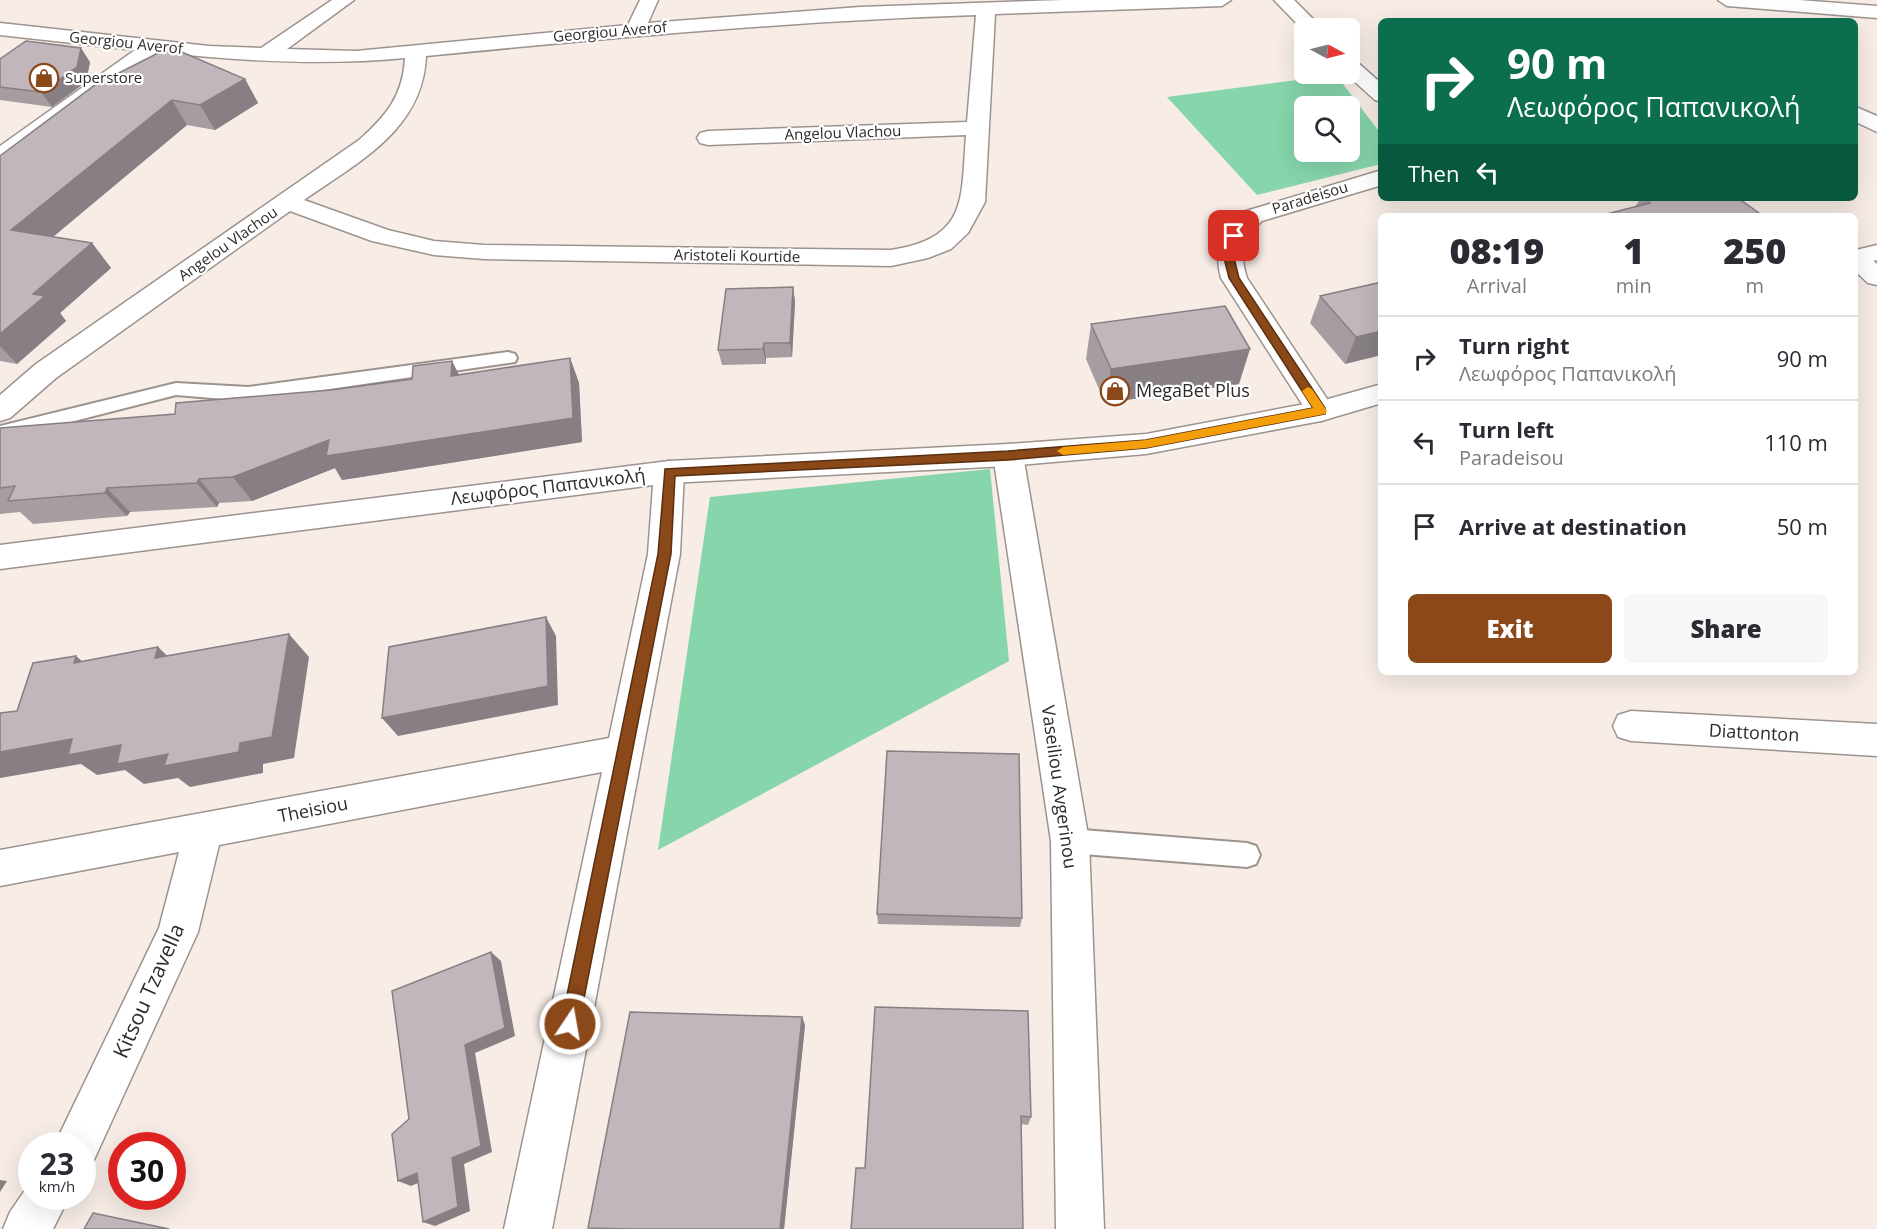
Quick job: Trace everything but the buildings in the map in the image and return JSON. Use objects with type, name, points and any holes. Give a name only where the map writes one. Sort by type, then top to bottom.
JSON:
[{"type":"street","points":[[264,55],[345,0]]},
{"type":"street","points":[[635,30],[649,0]]},
{"type":"street","name":"Georgiou Averof","points":[[0,29],[153,46],[264,55],[356,57],[863,6],[986,8],[1222,0]]},
{"type":"street","points":[[1282,0],[1301,18]]},
{"type":"street","points":[[1727,0],[1877,12]]},
{"type":"street","name":"Aristoteli Kourtide","points":[[288,202],[381,236],[434,248],[484,252],[891,258],[920,254],[951,240],[966,221],[973,202],[986,8]]},
{"type":"street","points":[[0,157],[153,46]]},
{"type":"street","name":"Angelou Vlachou","points":[[0,411],[53,366],[367,145],[399,113],[413,90],[416,51]]},
{"type":"street","points":[[1360,75],[1378,92]]},
{"type":"street","points":[[1858,114],[1877,125]]},
{"type":"street","name":"Angelou Vlachou","points":[[708,138],[979,128]]},
{"type":"street","name":"Paradeisou","points":[[1321,411],[1234,278],[1228,254],[1229,245],[1244,224],[1254,216],[1378,178]]},
{"type":"street","points":[[1858,258],[1877,252]]},
{"type":"street","points":[[1858,261],[1877,277]]},
{"type":"street","name":"Λεωφόρος Παπανικολή","points":[[0,557],[669,472],[1008,455],[1146,444],[1321,411],[1378,394]]},
{"type":"street","name":"Vaseiliou Avgerinou","points":[[1008,455],[1070,841],[1080,1229]]},
{"type":"street","points":[[528,1229],[664,554],[669,472]]},
{"type":"street","name":"Diattonton","points":[[1631,726],[1877,740]]},
{"type":"street","name":"Theisiou","points":[[0,868],[626,751]]},
{"type":"street","name":"Kitsou Tzavella","points":[[84,1132],[178,932],[204,830]]},
{"type":"street","points":[[27,1229],[38,1210]]},
{"type":"lane","points":[[0,433],[176,389],[248,394],[508,358]]},
{"type":"lane","points":[[1070,841],[1247,855]]},
{"type":"green space","points":[[1294,80],[1294,84],[1343,84],[1352,96],[1294,96],[1294,162],[1360,162],[1360,106],[1378,130],[1378,165],[1257,195],[1167,97]]},
{"type":"green space","points":[[990,469],[1009,661],[658,850],[710,497]]},
{"type":"slow traffic","points":[[1063,451],[1146,444],[1321,411],[1308,391]]},
{"type":"place","name":"Superstore","points":[[44,78]]},
{"type":"place","name":"MegaBet Plus","points":[[1115,391]]},
{"type":"route","points":[[570,1024],[664,554],[669,472],[1008,455],[1146,444],[1321,411],[1234,278],[1228,254],[1229,245],[1234,236]]}]
